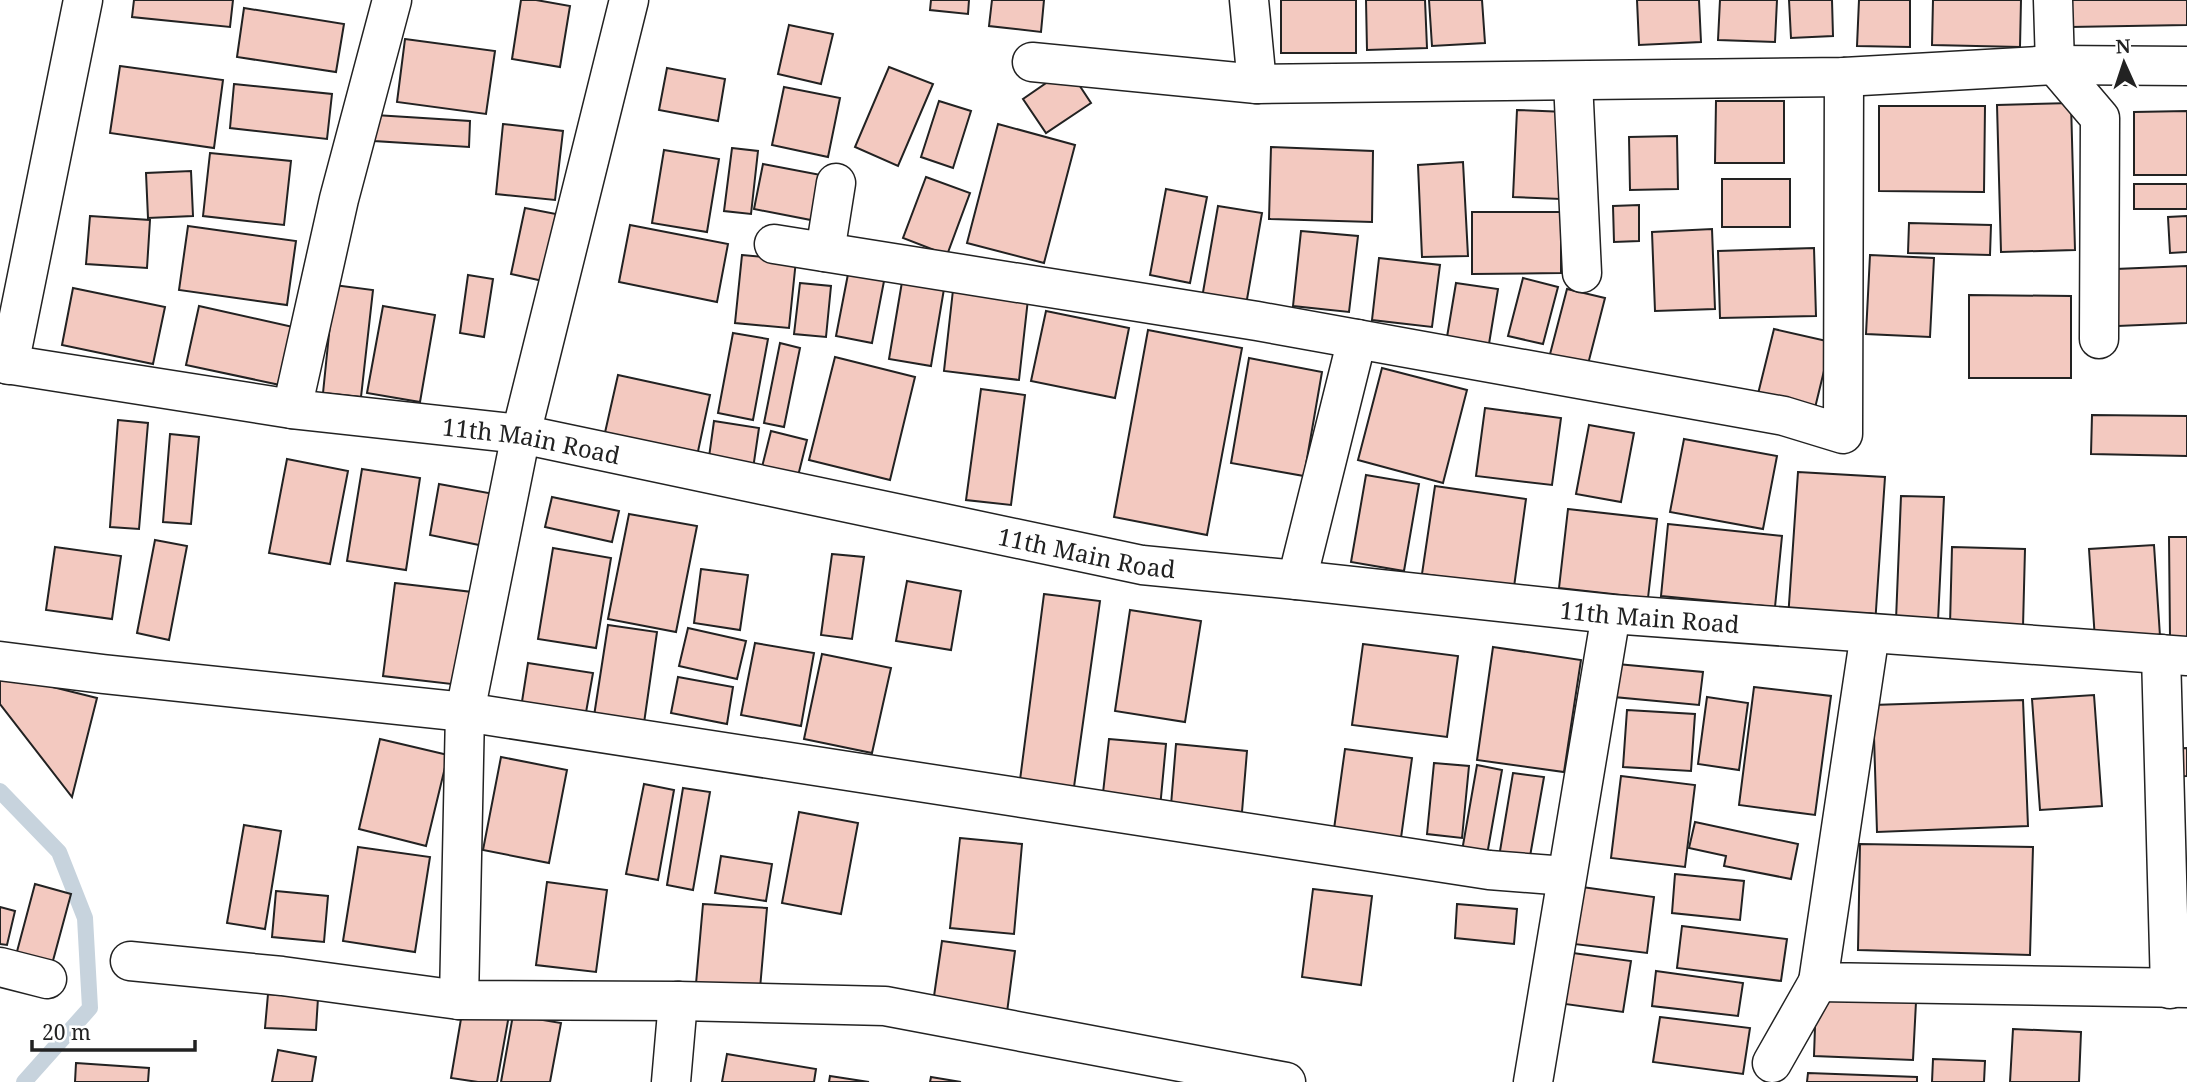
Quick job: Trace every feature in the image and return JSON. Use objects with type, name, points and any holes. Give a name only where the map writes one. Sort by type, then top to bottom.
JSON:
[{"type":"street","points":[[5,364],[83,0]]},
{"type":"street","points":[[292,409],[339,198],[392,0]]},
{"type":"street","points":[[459,1000],[466,712],[521,434],[629,0]]},
{"type":"street","points":[[1249,0],[1257,85]]},
{"type":"street","points":[[2053,0],[2055,65],[2100,118],[2099,339]]},
{"type":"street","points":[[1032,62],[1257,85],[1844,77],[2055,65],[2187,66]]},
{"type":"street","points":[[774,244],[1357,339],[1784,416],[1843,434],[1844,77]]},
{"type":"street","points":[[1573,80],[1582,273]]},
{"type":"street","points":[[825,252],[836,183]]},
{"type":"street","points":[[1297,580],[1357,339]]},
{"type":"street","name":"11th Main Road","points":[[5,364],[292,409],[521,434],[1142,565],[1611,614],[2174,655]]},
{"type":"street","points":[[1533,1082],[1611,614]]},
{"type":"street","points":[[1772,1063],[1818,982],[1870,633]]},
{"type":"street","points":[[1818,982],[2178,989],[2174,655]]},
{"type":"street","points":[[0,661],[466,712],[1489,870],[1566,876]]},
{"type":"street","points":[[130,961],[282,976],[459,1000],[885,1006],[1286,1082]]},
{"type":"street","points":[[0,967],[47,979]]},
{"type":"street","points":[[671,1082],[678,1002]]},
{"type":"building","points":[[134,0],[233,0],[230,27],[132,17]]},
{"type":"building","points":[[521,0],[570,6],[560,67],[512,59]]},
{"type":"building","points":[[931,0],[969,0],[968,14],[930,10]]},
{"type":"building","points":[[992,0],[1044,0],[1041,32],[989,26]]},
{"type":"building","points":[[1281,0],[1356,0],[1356,53],[1281,53]]},
{"type":"building","points":[[1366,0],[1425,0],[1427,48],[1367,50]]},
{"type":"building","points":[[1429,0],[1482,0],[1485,43],[1432,46]]},
{"type":"building","points":[[1637,0],[1699,0],[1701,42],[1639,45]]},
{"type":"building","points":[[1720,0],[1777,0],[1775,42],[1718,40]]},
{"type":"building","points":[[1789,0],[1832,0],[1833,36],[1791,38]]},
{"type":"building","points":[[1859,0],[1910,0],[1910,47],[1857,46]]},
{"type":"building","points":[[1933,0],[2021,0],[2020,47],[1932,45]]},
{"type":"building","points":[[2069,0],[2187,0],[2187,25],[2070,27]]},
{"type":"building","points":[[244,8],[344,24],[336,72],[237,57]]},
{"type":"building","points":[[789,25],[833,34],[821,84],[778,74]]},
{"type":"building","points":[[405,39],[495,51],[486,114],[397,102]]},
{"type":"building","points":[[120,66],[223,80],[214,148],[110,133]]},
{"type":"building","points":[[889,67],[933,84],[898,166],[855,147]]},
{"type":"building","points":[[667,68],[725,79],[718,121],[659,110]]},
{"type":"building","points":[[1068,68],[1091,103],[1046,133],[1023,99]]},
{"type":"building","points":[[234,84],[332,94],[327,139],[230,128]]},
{"type":"building","points":[[784,87],[840,98],[828,157],[772,145]]},
{"type":"building","points":[[939,101],[971,111],[953,168],[921,157]]},
{"type":"building","points":[[1716,101],[1784,101],[1784,163],[1715,163]]},
{"type":"building","points":[[2071,103],[2075,250],[2001,252],[1997,105]]},
{"type":"building","points":[[1879,106],[1985,106],[1984,192],[1879,191]]},
{"type":"building","points":[[1517,110],[1566,112],[1561,199],[1513,197]]},
{"type":"building","points":[[2187,111],[2187,175],[2134,175],[2134,112]]},
{"type":"building","points":[[375,115],[470,121],[469,147],[374,141]]},
{"type":"building","points":[[503,124],[563,131],[555,200],[496,194]]},
{"type":"building","points":[[998,124],[1075,145],[1044,263],[967,243]]},
{"type":"building","points":[[1677,136],[1678,189],[1630,190],[1629,137]]},
{"type":"building","points":[[1271,147],[1373,151],[1372,222],[1269,219]]},
{"type":"building","points":[[732,148],[758,151],[751,214],[724,211]]},
{"type":"building","points":[[664,150],[719,159],[707,232],[652,223]]},
{"type":"building","points":[[210,153],[291,161],[284,225],[203,216]]},
{"type":"building","points":[[1463,162],[1468,256],[1422,257],[1418,165]]},
{"type":"building","points":[[763,164],[826,176],[816,221],[754,209]]},
{"type":"building","points":[[191,171],[193,216],[148,218],[146,173]]},
{"type":"building","points":[[926,177],[970,193],[947,255],[903,238]]},
{"type":"building","points":[[1722,179],[1790,179],[1790,227],[1722,227]]},
{"type":"building","points":[[2134,184],[2187,184],[2187,209],[2134,209]]},
{"type":"building","points":[[1166,189],[1207,197],[1190,283],[1150,275]]},
{"type":"building","points":[[1639,205],[1639,241],[1614,242],[1613,206]]},
{"type":"building","points":[[1218,206],[1262,213],[1246,305],[1202,298]]},
{"type":"building","points":[[525,208],[556,214],[543,281],[511,274]]},
{"type":"building","points":[[1472,212],[1561,212],[1561,273],[1472,274]]},
{"type":"building","points":[[90,216],[150,220],[147,268],[86,264]]},
{"type":"building","points":[[2187,216],[2187,252],[2170,253],[2168,217]]},
{"type":"building","points":[[1909,223],[1991,225],[1990,255],[1908,253]]},
{"type":"building","points":[[630,225],[728,244],[717,302],[619,282]]},
{"type":"building","points":[[188,226],[296,241],[287,305],[179,290]]},
{"type":"building","points":[[1712,229],[1715,309],[1655,311],[1652,232]]},
{"type":"building","points":[[1301,231],[1358,236],[1349,312],[1293,306]]},
{"type":"building","points":[[1814,248],[1816,316],[1720,318],[1718,251]]},
{"type":"building","points":[[742,255],[796,260],[789,328],[735,323]]},
{"type":"building","points":[[1870,255],[1934,258],[1930,337],[1866,334]]},
{"type":"building","points":[[1379,258],[1440,265],[1432,327],[1372,320]]},
{"type":"building","points":[[2187,266],[2187,323],[2118,326],[2116,269]]},
{"type":"building","points":[[849,269],[885,276],[872,343],[836,336]]},
{"type":"building","points":[[468,275],[493,279],[484,337],[460,333]]},
{"type":"building","points":[[903,276],[945,283],[931,366],[889,359]]},
{"type":"building","points":[[1523,278],[1558,287],[1543,344],[1508,336]]},
{"type":"building","points":[[800,283],[831,286],[826,337],[794,334]]},
{"type":"building","points":[[1456,283],[1498,289],[1487,356],[1445,349]]},
{"type":"building","points":[[334,285],[373,290],[361,397],[323,393]]},
{"type":"building","points":[[73,288],[165,307],[153,364],[62,345]]},
{"type":"building","points":[[1567,289],[1605,298],[1587,368],[1549,358]]},
{"type":"building","points":[[953,290],[1028,299],[1019,380],[944,371]]},
{"type":"building","points":[[1969,295],[2071,296],[2071,378],[1969,378]]},
{"type":"building","points":[[199,306],[293,327],[280,385],[186,365]]},
{"type":"building","points":[[383,306],[435,315],[420,402],[367,393]]},
{"type":"building","points":[[1046,311],[1129,328],[1115,398],[1031,381]]},
{"type":"building","points":[[1774,329],[1831,342],[1814,412],[1757,398]]},
{"type":"building","points":[[1148,330],[1242,348],[1207,535],[1114,517]]},
{"type":"building","points":[[733,333],[768,339],[753,420],[718,413]]},
{"type":"building","points":[[780,343],[800,348],[784,427],[764,423]]},
{"type":"building","points":[[835,357],[915,377],[890,480],[809,460]]},
{"type":"building","points":[[1249,358],[1322,372],[1304,476],[1231,463]]},
{"type":"building","points":[[1382,368],[1467,390],[1443,483],[1358,460]]},
{"type":"building","points":[[618,375],[710,395],[697,456],[604,437]]},
{"type":"building","points":[[981,389],[1025,395],[1011,505],[966,500]]},
{"type":"building","points":[[1485,408],[1561,418],[1552,485],[1476,476]]},
{"type":"building","points":[[2092,415],[2187,416],[2187,456],[2091,454]]},
{"type":"building","points":[[118,420],[148,423],[139,529],[110,527]]},
{"type":"building","points":[[714,421],[759,428],[753,469],[708,464]]},
{"type":"building","points":[[1589,425],[1634,433],[1621,502],[1576,494]]},
{"type":"building","points":[[771,431],[807,440],[798,476],[762,467]]},
{"type":"building","points":[[170,434],[199,437],[191,524],[163,522]]},
{"type":"building","points":[[1684,439],[1777,456],[1763,529],[1670,512]]},
{"type":"building","points":[[287,459],[348,471],[330,564],[269,553]]},
{"type":"building","points":[[362,469],[420,478],[406,570],[347,561]]},
{"type":"building","points":[[1798,472],[1885,477],[1875,625],[1788,619]]},
{"type":"building","points":[[1366,475],[1419,484],[1404,571],[1351,562]]},
{"type":"building","points":[[439,484],[494,494],[484,546],[430,535]]},
{"type":"building","points":[[1435,486],[1526,499],[1514,587],[1422,574]]},
{"type":"building","points":[[1901,496],[1944,497],[1938,621],[1896,620]]},
{"type":"building","points":[[552,497],[619,511],[612,542],[545,527]]},
{"type":"building","points":[[1568,509],[1657,519],[1648,598],[1559,588]]},
{"type":"building","points":[[629,514],[697,526],[676,632],[608,619]]},
{"type":"building","points":[[1668,524],[1782,536],[1775,607],[1661,596]]},
{"type":"building","points":[[2169,537],[2187,537],[2187,637],[2170,637]]},
{"type":"building","points":[[155,540],[187,546],[169,640],[137,633]]},
{"type":"building","points":[[2154,545],[2160,636],[2095,640],[2089,549]]},
{"type":"building","points":[[55,547],[121,556],[112,619],[46,610]]},
{"type":"building","points":[[1952,547],[2025,549],[2023,627],[1950,625]]},
{"type":"building","points":[[553,548],[611,558],[596,648],[538,639]]},
{"type":"building","points":[[832,554],[864,557],[852,639],[821,635]]},
{"type":"building","points":[[701,569],[748,575],[740,630],[694,623]]},
{"type":"building","points":[[907,581],[961,591],[951,650],[896,641]]},
{"type":"building","points":[[395,583],[472,592],[460,685],[383,676]]},
{"type":"building","points":[[1044,594],[1100,601],[1074,787],[1020,780]]},
{"type":"building","points":[[1130,610],[1201,621],[1185,722],[1115,711]]},
{"type":"building","points":[[608,625],[657,632],[644,723],[594,716]]},
{"type":"building","points":[[688,628],[746,641],[737,679],[679,666]]},
{"type":"building","points":[[755,643],[814,653],[801,726],[741,715]]},
{"type":"building","points":[[1363,644],[1458,656],[1447,737],[1352,725]]},
{"type":"building","points":[[1493,647],[1581,660],[1564,772],[1477,760]]},
{"type":"building","points":[[822,654],[891,668],[872,753],[804,739]]},
{"type":"building","points":[[528,663],[593,673],[585,718],[521,708]]},
{"type":"building","points":[[1617,664],[1703,672],[1699,705],[1614,697]]},
{"type":"building","points":[[0,674],[97,698],[72,797],[0,704]]},
{"type":"building","points":[[678,677],[733,687],[727,724],[671,713]]},
{"type":"building","points":[[1754,687],[1831,696],[1815,815],[1739,805]]},
{"type":"building","points":[[2094,695],[2102,806],[2040,810],[2032,699]]},
{"type":"building","points":[[1707,697],[1748,703],[1739,770],[1698,764]]},
{"type":"building","points":[[2023,700],[2028,826],[1877,832],[1873,705]]},
{"type":"building","points":[[1627,710],[1695,714],[1691,771],[1623,767]]},
{"type":"building","points":[[380,739],[448,755],[426,846],[359,829]]},
{"type":"building","points":[[1109,739],[1166,744],[1160,808],[1102,802]]},
{"type":"building","points":[[1176,744],[1247,751],[1242,812],[1171,805]]},
{"type":"building","points":[[2187,748],[2187,776],[2168,777],[2167,749]]},
{"type":"building","points":[[1345,749],[1412,758],[1401,838],[1334,829]]},
{"type":"building","points":[[501,757],[567,770],[549,863],[483,850]]},
{"type":"building","points":[[1434,763],[1469,766],[1462,838],[1427,834]]},
{"type":"building","points":[[1477,765],[1502,770],[1487,855],[1462,851]]},
{"type":"building","points":[[1513,773],[1544,777],[1529,862],[1499,857]]},
{"type":"building","points":[[1621,776],[1695,785],[1685,867],[1611,858]]},
{"type":"building","points":[[644,784],[674,790],[658,880],[626,874]]},
{"type":"building","points":[[683,788],[710,792],[693,890],[667,885]]},
{"type":"building","points":[[799,812],[858,823],[841,914],[782,903]]},
{"type":"building","points":[[1695,822],[1798,844],[1791,879],[1724,866],[1726,856],[1689,848]]},
{"type":"building","points":[[244,825],[281,831],[265,929],[227,923]]},
{"type":"building","points":[[960,838],[1022,844],[1014,934],[950,928]]},
{"type":"building","points":[[1860,844],[2033,847],[2030,955],[1858,950]]},
{"type":"building","points":[[358,847],[430,857],[415,952],[343,941]]},
{"type":"building","points":[[721,856],[772,864],[766,901],[715,893]]},
{"type":"building","points":[[1675,874],[1744,881],[1740,920],[1672,913]]},
{"type":"building","points":[[547,882],[607,890],[596,972],[536,965]]},
{"type":"building","points":[[35,884],[71,894],[51,968],[15,959]]},
{"type":"building","points":[[1582,887],[1654,897],[1647,953],[1574,944]]},
{"type":"building","points":[[1313,889],[1372,896],[1361,985],[1302,977]]},
{"type":"building","points":[[276,891],[328,896],[324,942],[272,937]]},
{"type":"building","points":[[703,904],[767,908],[759,1000],[695,995]]},
{"type":"building","points":[[1457,904],[1517,909],[1514,944],[1455,938]]},
{"type":"building","points":[[0,907],[15,911],[7,945],[0,944]]},
{"type":"building","points":[[1682,926],[1787,939],[1781,981],[1677,968]]},
{"type":"building","points":[[942,941],[1015,951],[1006,1020],[932,1010]]},
{"type":"building","points":[[1573,953],[1631,961],[1623,1012],[1565,1004]]},
{"type":"building","points":[[1656,971],[1743,983],[1738,1016],[1652,1006]]},
{"type":"building","points":[[268,994],[318,998],[316,1030],[265,1028]]},
{"type":"building","points":[[1816,998],[1916,1002],[1913,1060],[1814,1056]]},
{"type":"building","points":[[463,1007],[509,1015],[497,1082],[451,1078]]},
{"type":"building","points":[[513,1015],[561,1023],[550,1082],[501,1082]]},
{"type":"building","points":[[1660,1017],[1750,1028],[1743,1074],[1653,1062]]},
{"type":"building","points":[[2013,1029],[2081,1032],[2079,1082],[2010,1082]]},
{"type":"building","points":[[278,1050],[316,1057],[312,1082],[272,1082]]},
{"type":"building","points":[[727,1054],[816,1069],[814,1082],[722,1082]]},
{"type":"building","points":[[1933,1059],[1985,1061],[1984,1082],[1932,1082]]},
{"type":"building","points":[[76,1063],[149,1068],[148,1082],[75,1082]]},
{"type":"building","points":[[1808,1073],[1917,1077],[1917,1082],[1807,1082]]},
{"type":"building","points":[[830,1076],[869,1082],[829,1082]]},
{"type":"building","points":[[931,1077],[961,1082],[930,1082]]},
{"type":"waterway","points":[[0,791],[59,852],[85,918],[90,1008],[24,1082]]}]
